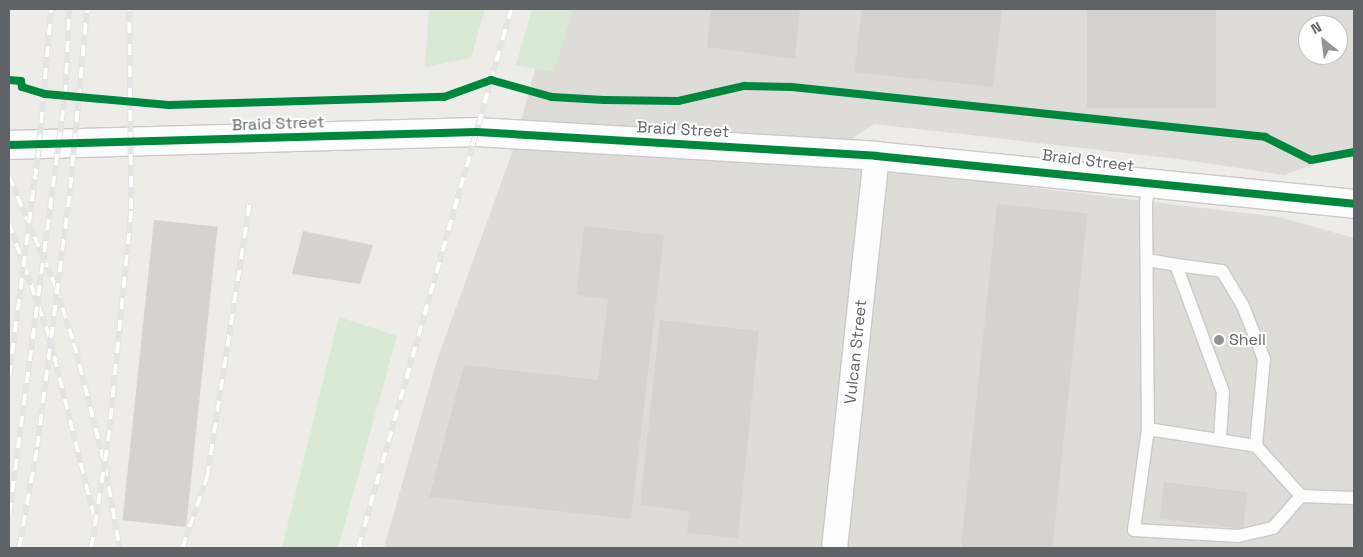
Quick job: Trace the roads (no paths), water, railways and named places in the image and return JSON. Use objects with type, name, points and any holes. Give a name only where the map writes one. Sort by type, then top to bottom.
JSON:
[{"type":"street","name":"Braid Street","points":[[9,145],[477,132],[876,156],[1354,204]]},
{"type":"street","name":"Vulcan Street","points":[[834,548],[876,156]]},
{"type":"lane","points":[[1149,182],[1148,428],[1134,530],[1238,536],[1273,528],[1301,496]]},
{"type":"lane","points":[[1148,260],[1222,271],[1243,306],[1264,358],[1256,446]]},
{"type":"lane","points":[[1176,265],[1223,392],[1220,439]]},
{"type":"lane","points":[[1148,428],[1256,446],[1301,496],[1354,498]]},
{"type":"railway","points":[[9,376],[39,145],[51,9]]},
{"type":"railway","points":[[9,514],[65,96],[69,9]]},
{"type":"railway","points":[[19,548],[37,447],[70,188],[87,9]]},
{"type":"railway","points":[[91,548],[108,441],[131,209],[129,9]]},
{"type":"railway","points":[[358,548],[511,9]]},
{"type":"railway","points":[[9,176],[56,287],[74,343],[105,465],[120,548]]},
{"type":"railway","points":[[182,548],[207,477],[249,205]]},
{"type":"railway","points":[[9,223],[49,335],[94,515]]},
{"type":"place","name":"Shell","points":[[1219,340]]}]
